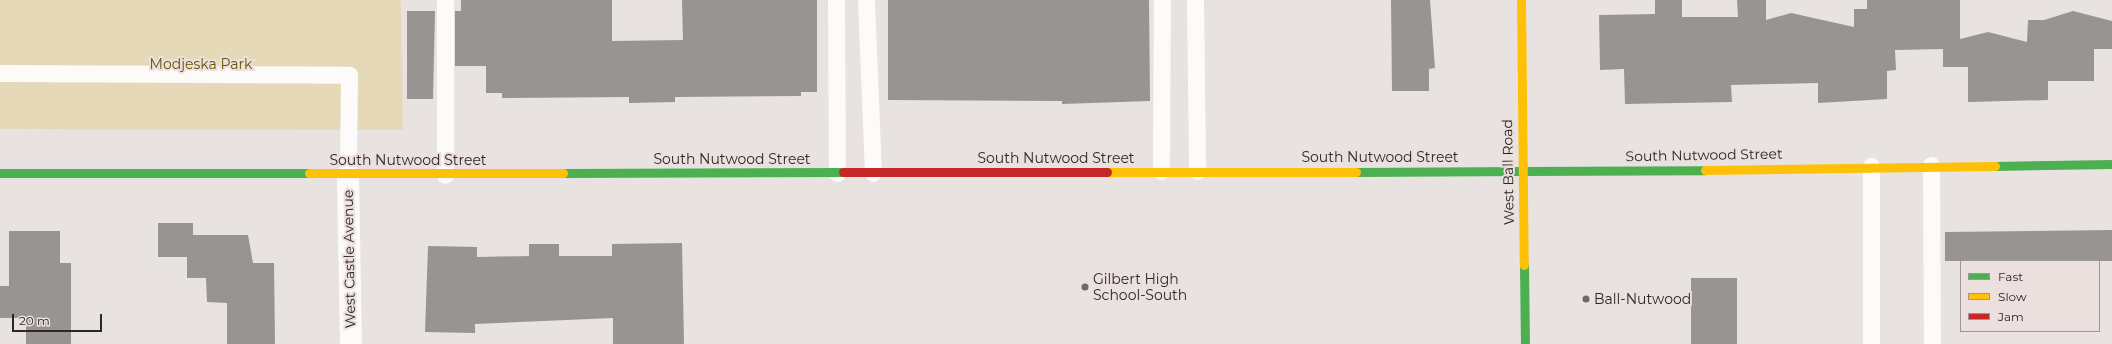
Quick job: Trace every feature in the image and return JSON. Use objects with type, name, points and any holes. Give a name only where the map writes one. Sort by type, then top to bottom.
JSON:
[{"type":"street","name":"West Ball Road","points":[[1521,0],[1524,344]]},
{"type":"street","name":"South Nutwood Street","points":[[0,172],[445,175],[1161,171],[1522,172],[1931,165],[2112,164]]},
{"type":"street","name":"West Castle Avenue","points":[[348,174],[351,344]]},
{"type":"lane","points":[[445,0],[445,175]]},
{"type":"lane","points":[[836,0],[837,173]]},
{"type":"lane","points":[[866,0],[873,173]]},
{"type":"lane","points":[[1161,171],[1162,0]]},
{"type":"lane","points":[[1195,0],[1197,171]]},
{"type":"lane","points":[[0,73],[349,75],[348,174]]},
{"type":"lane","points":[[1931,165],[1932,344]]},
{"type":"lane","points":[[1871,166],[1871,344]]},
{"type":"green space","name":"Modjeska Park","points":[[0,0],[401,0],[403,130],[0,129]]},
{"type":"building","points":[[461,0],[612,0],[612,41],[683,40],[682,0],[817,0],[817,92],[801,92],[801,96],[675,97],[675,102],[629,103],[629,97],[502,98],[502,93],[486,93],[486,66],[455,66],[455,11],[461,11]]},
{"type":"building","points":[[888,0],[1149,0],[1150,101],[1062,104],[1062,101],[888,100]]},
{"type":"building","points":[[1391,0],[1430,0],[1435,68],[1429,69],[1429,91],[1392,91]]},
{"type":"building","points":[[1655,0],[1682,0],[1682,17],[1738,17],[1737,0],[1766,0],[1766,20],[1791,13],[1854,27],[1854,9],[1867,9],[1867,0],[1960,0],[1960,39],[1988,32],[2027,42],[2028,20],[2044,20],[2073,11],[2112,21],[2112,49],[2094,49],[2094,81],[2048,81],[2048,100],[1968,102],[1968,67],[1943,67],[1943,49],[1895,50],[1896,70],[1887,71],[1887,99],[1818,103],[1818,83],[1731,85],[1732,102],[1625,104],[1624,69],[1600,70],[1599,15],[1655,14]]},
{"type":"building","points":[[407,11],[435,11],[433,99],[407,99]]},
{"type":"building","points":[[158,223],[193,223],[193,235],[248,235],[253,263],[274,263],[275,344],[227,344],[227,303],[207,302],[206,278],[187,278],[187,257],[158,257]]},
{"type":"building","points":[[2112,230],[2112,261],[1945,261],[1945,232]]},
{"type":"building","points":[[9,231],[60,231],[60,263],[71,263],[71,344],[26,344],[26,318],[0,318],[0,286],[9,286]]},
{"type":"building","points":[[682,243],[684,344],[613,344],[613,318],[475,324],[475,333],[425,332],[428,246],[477,247],[477,257],[529,256],[529,244],[559,244],[559,256],[612,256],[612,244]]},
{"type":"building","points":[[1691,278],[1737,278],[1737,344],[1691,344]]},
{"type":"traffic: fast","points":[[1995,166],[2112,164]]},
{"type":"traffic: fast","points":[[1356,172],[1705,170]]},
{"type":"traffic: fast","points":[[563,173],[843,172]]},
{"type":"traffic: fast","points":[[0,173],[309,173]]},
{"type":"traffic: fast","points":[[1524,265],[1525,344]]},
{"type":"traffic: slow","points":[[1521,0],[1524,265]]},
{"type":"traffic: slow","points":[[1705,170],[1995,166]]},
{"type":"traffic: slow","points":[[1107,172],[1356,172]]},
{"type":"traffic: slow","points":[[309,173],[563,173]]},
{"type":"traffic: jam","points":[[843,172],[1107,172]]},
{"type":"place","name":"Gilbert High School-South","points":[[1085,287]]},
{"type":"place","name":"Ball-Nutwood","points":[[1586,299]]}]
